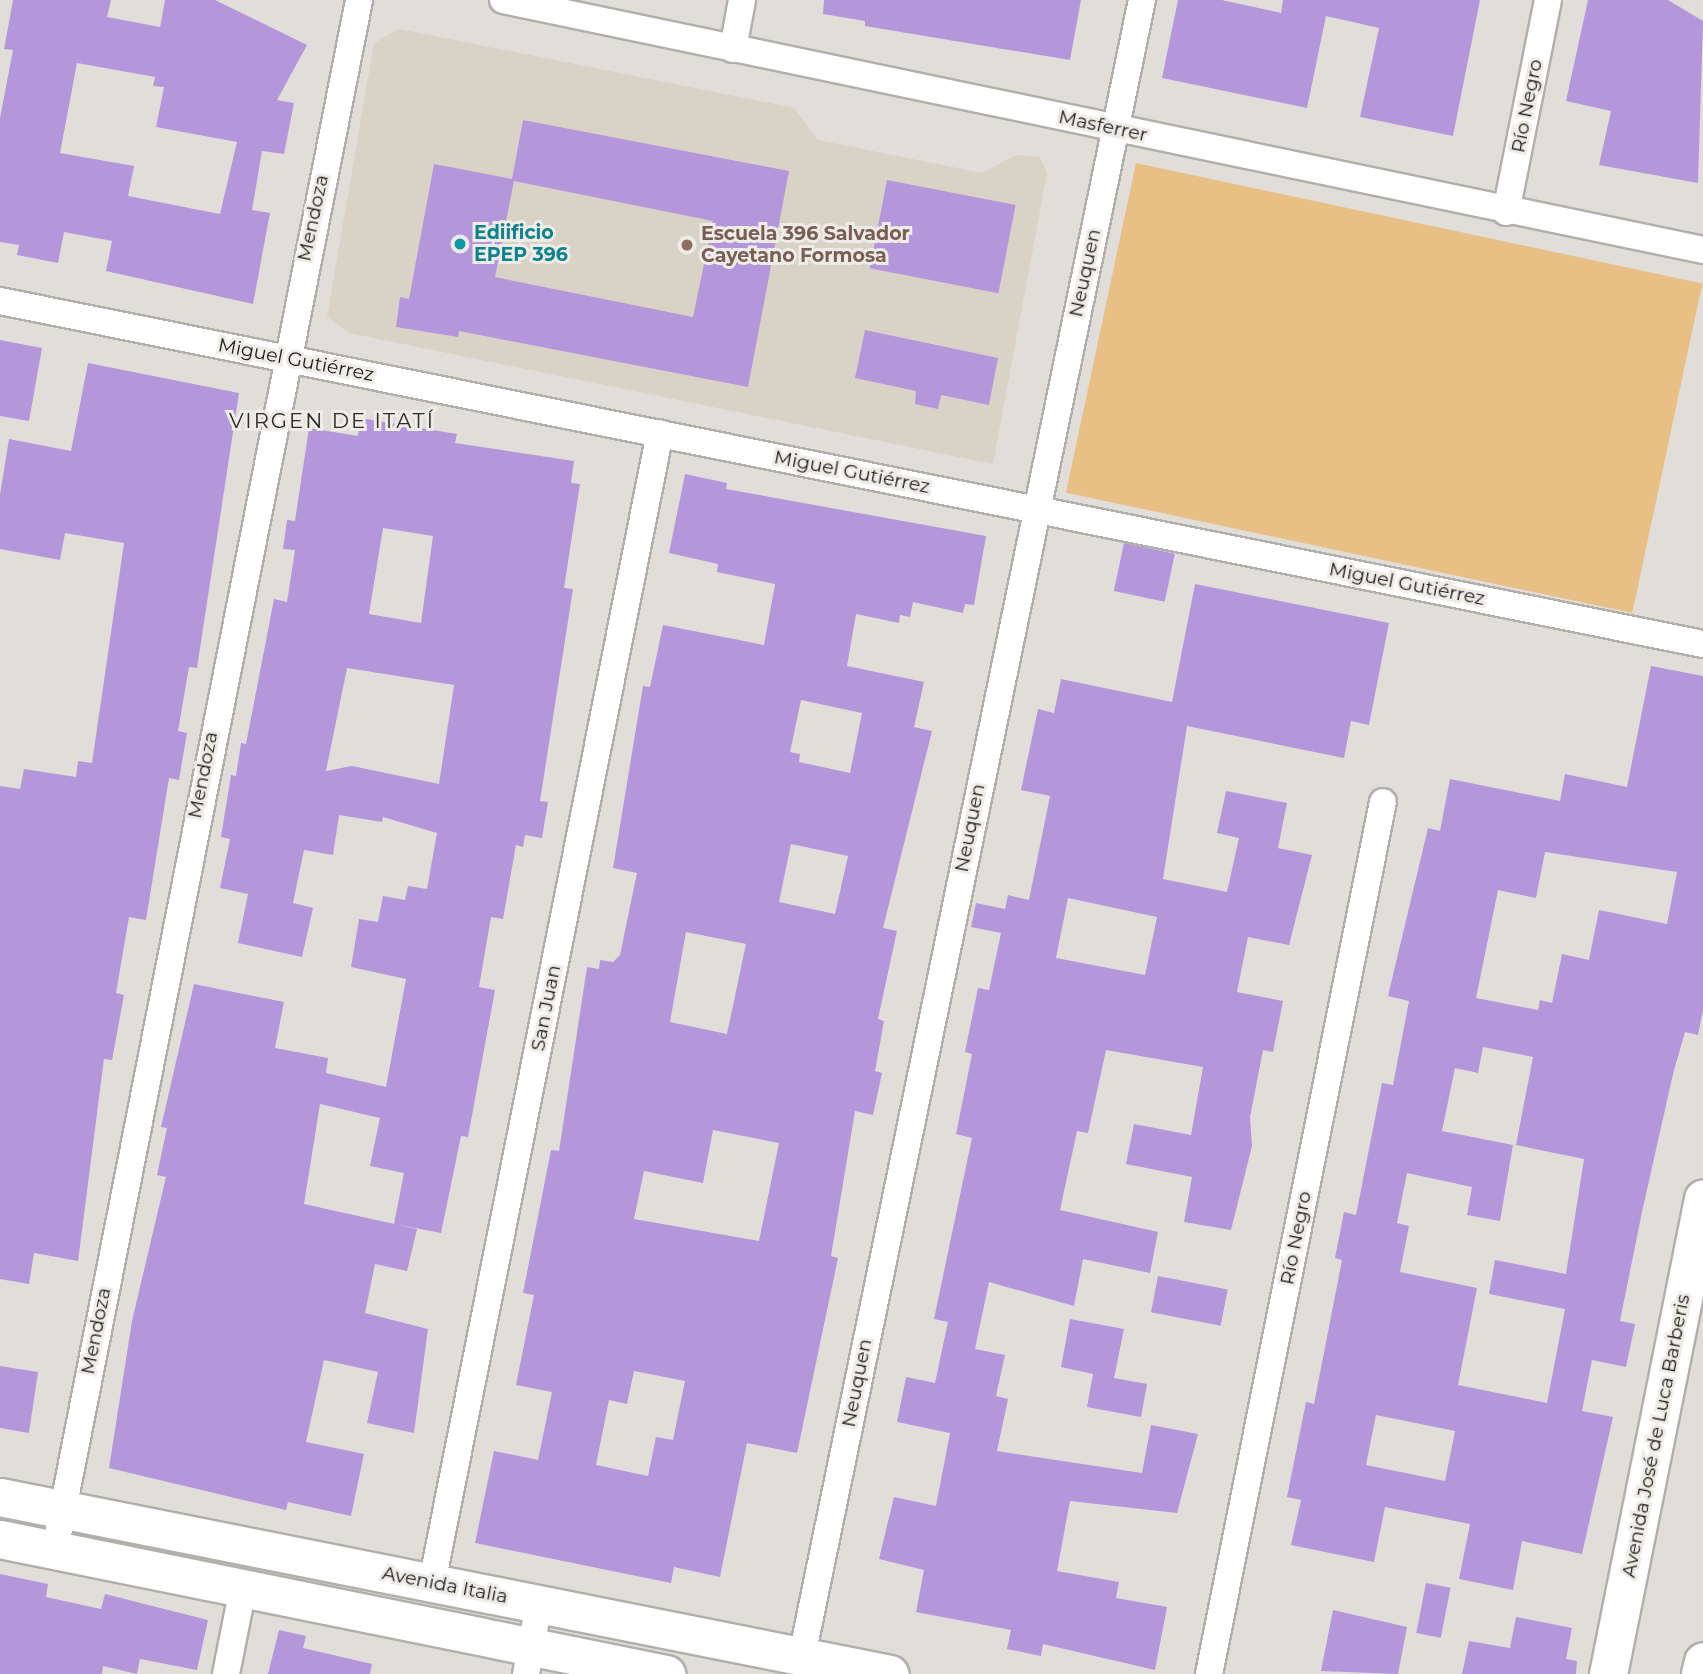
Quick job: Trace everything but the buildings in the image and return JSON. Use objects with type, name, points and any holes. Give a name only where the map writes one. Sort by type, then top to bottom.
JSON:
[{"type":"main road","name":"Avenida José de Luca Barberis","points":[[1608,1674],[1703,1198]]},
{"type":"main road","name":"Avenida Italia","points":[[0,1497],[890,1674]]},
{"type":"main road","points":[[0,1539],[243,1588],[529,1660],[666,1674]]},
{"type":"main road","points":[[1700,1674],[1703,1661]]},
{"type":"street","name":"Mendoza","points":[[55,1550],[284,358],[359,0]]},
{"type":"street","name":"Masferrer","points":[[503,0],[1506,212],[1703,250]]},
{"type":"street","points":[[733,49],[742,0]]},
{"type":"street","name":"Neuquen","points":[[802,1657],[1034,509],[1142,0]]},
{"type":"street","name":"Río Negro","points":[[1506,212],[1548,0]]},
{"type":"street","name":"Miguel Gutiérrez","points":[[0,301],[1703,644]]},
{"type":"street","name":"San Juan","points":[[432,1583],[660,433]]},
{"type":"street","name":"Río Negro","points":[[1209,1674],[1383,802]]},
{"type":"street","points":[[226,1674],[243,1588]]},
{"type":"street","points":[[529,1660],[539,1604]]},
{"type":"shaded area","name":"Escuela 396 Salvador Cayetano Formosa","points":[[399,29],[794,108],[818,140],[982,173],[1016,155],[1040,157],[1047,173],[993,464],[349,333],[327,317],[374,43]]},
{"type":"shaded area","points":[[1136,163],[1702,283],[1632,613],[1066,493]]},
{"type":"place","name":"Ediificio EPEP 396","points":[[460,244]]},
{"type":"place","name":"Escuela 396 Salvador Cayetano Formosa","points":[[687,245]]},
{"type":"district","name":"VIRGEN DE ITATÍ","points":[[332,421]]}]
